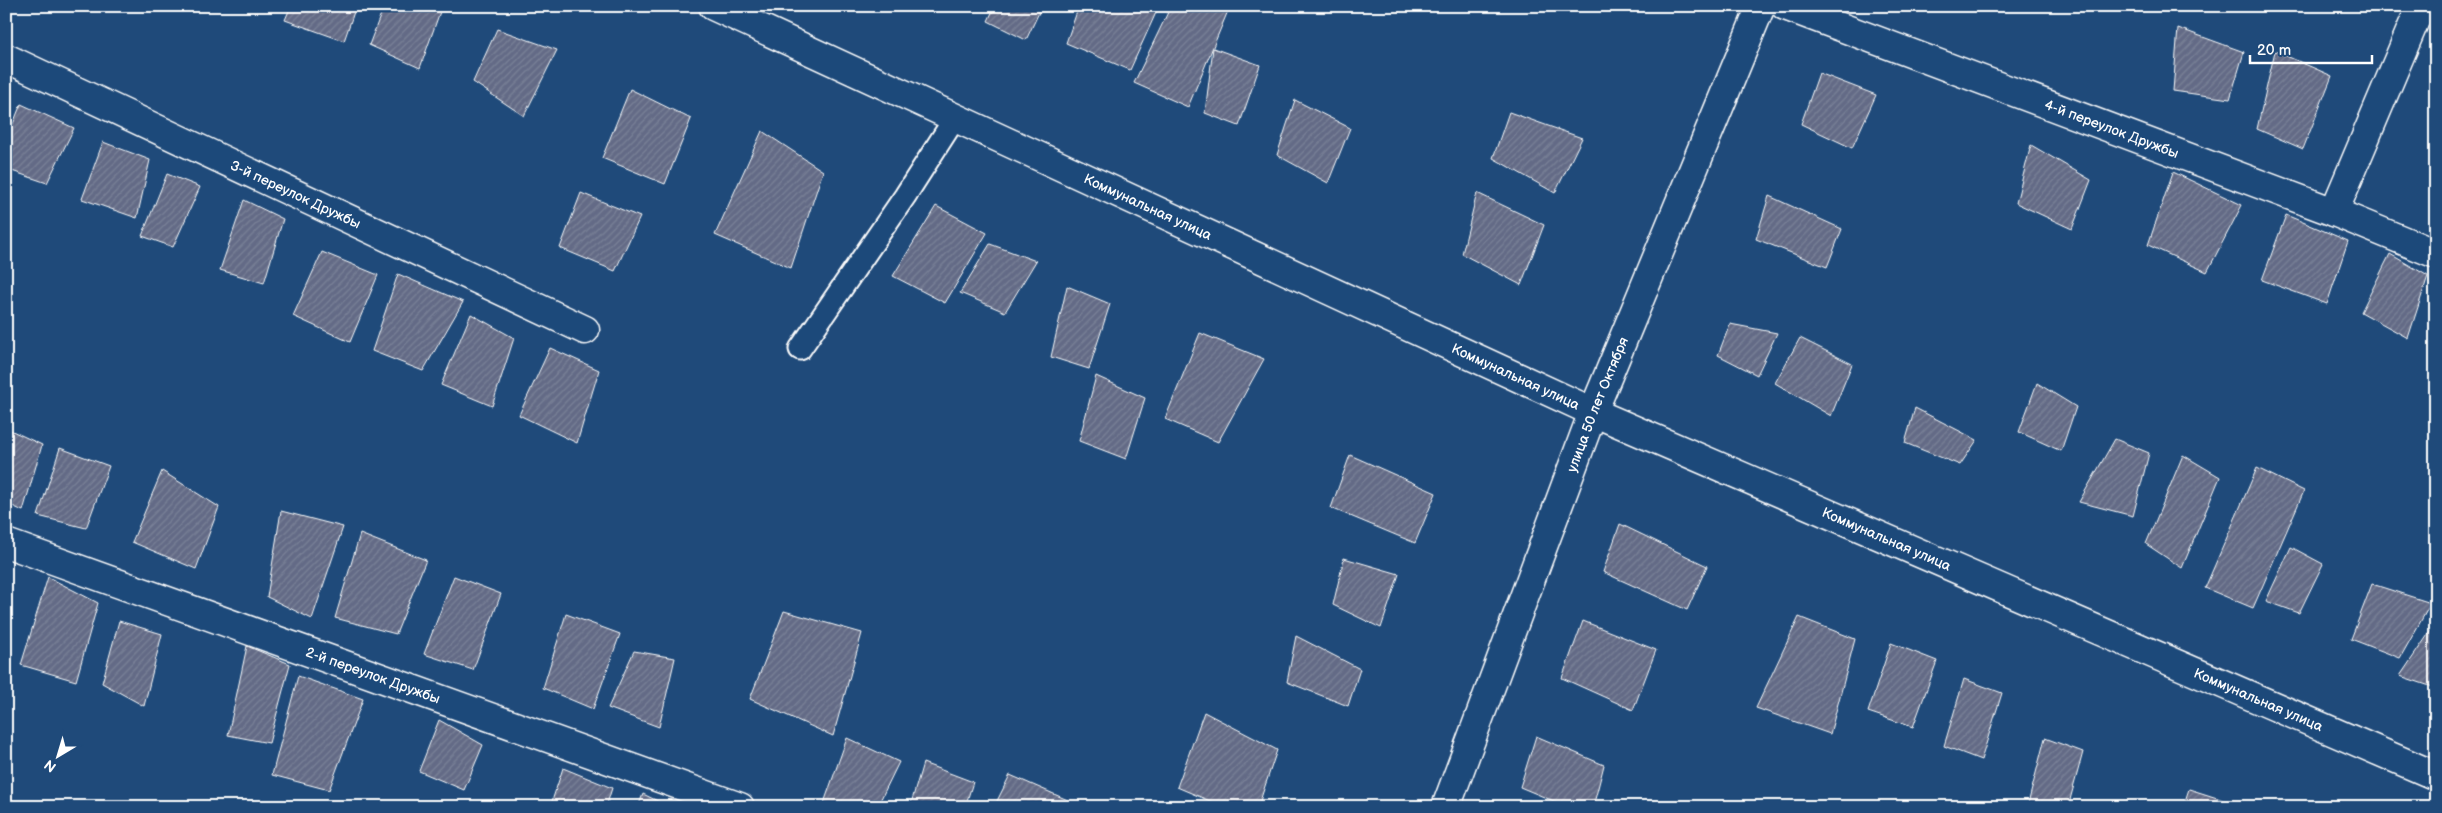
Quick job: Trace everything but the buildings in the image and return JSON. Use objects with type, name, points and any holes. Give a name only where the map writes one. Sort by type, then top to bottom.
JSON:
[{"type":"street","name":"Коммунальная улица","points":[[713,6],[1593,412],[2436,776]]},
{"type":"street","name":"улица 50 лет Октября","points":[[1446,807],[1593,412],[1761,6]]},
{"type":"street","name":"4-й переулок Дружбы","points":[[1785,6],[2334,212],[2436,254]]},
{"type":"street","points":[[2334,212],[2421,6]]},
{"type":"street","name":"3-й переулок Дружбы","points":[[6,58],[585,330]]},
{"type":"street","name":"2-й переулок Дружбы","points":[[6,543],[740,807]]},
{"type":"lane","points":[[800,349],[905,196],[955,118]]}]
